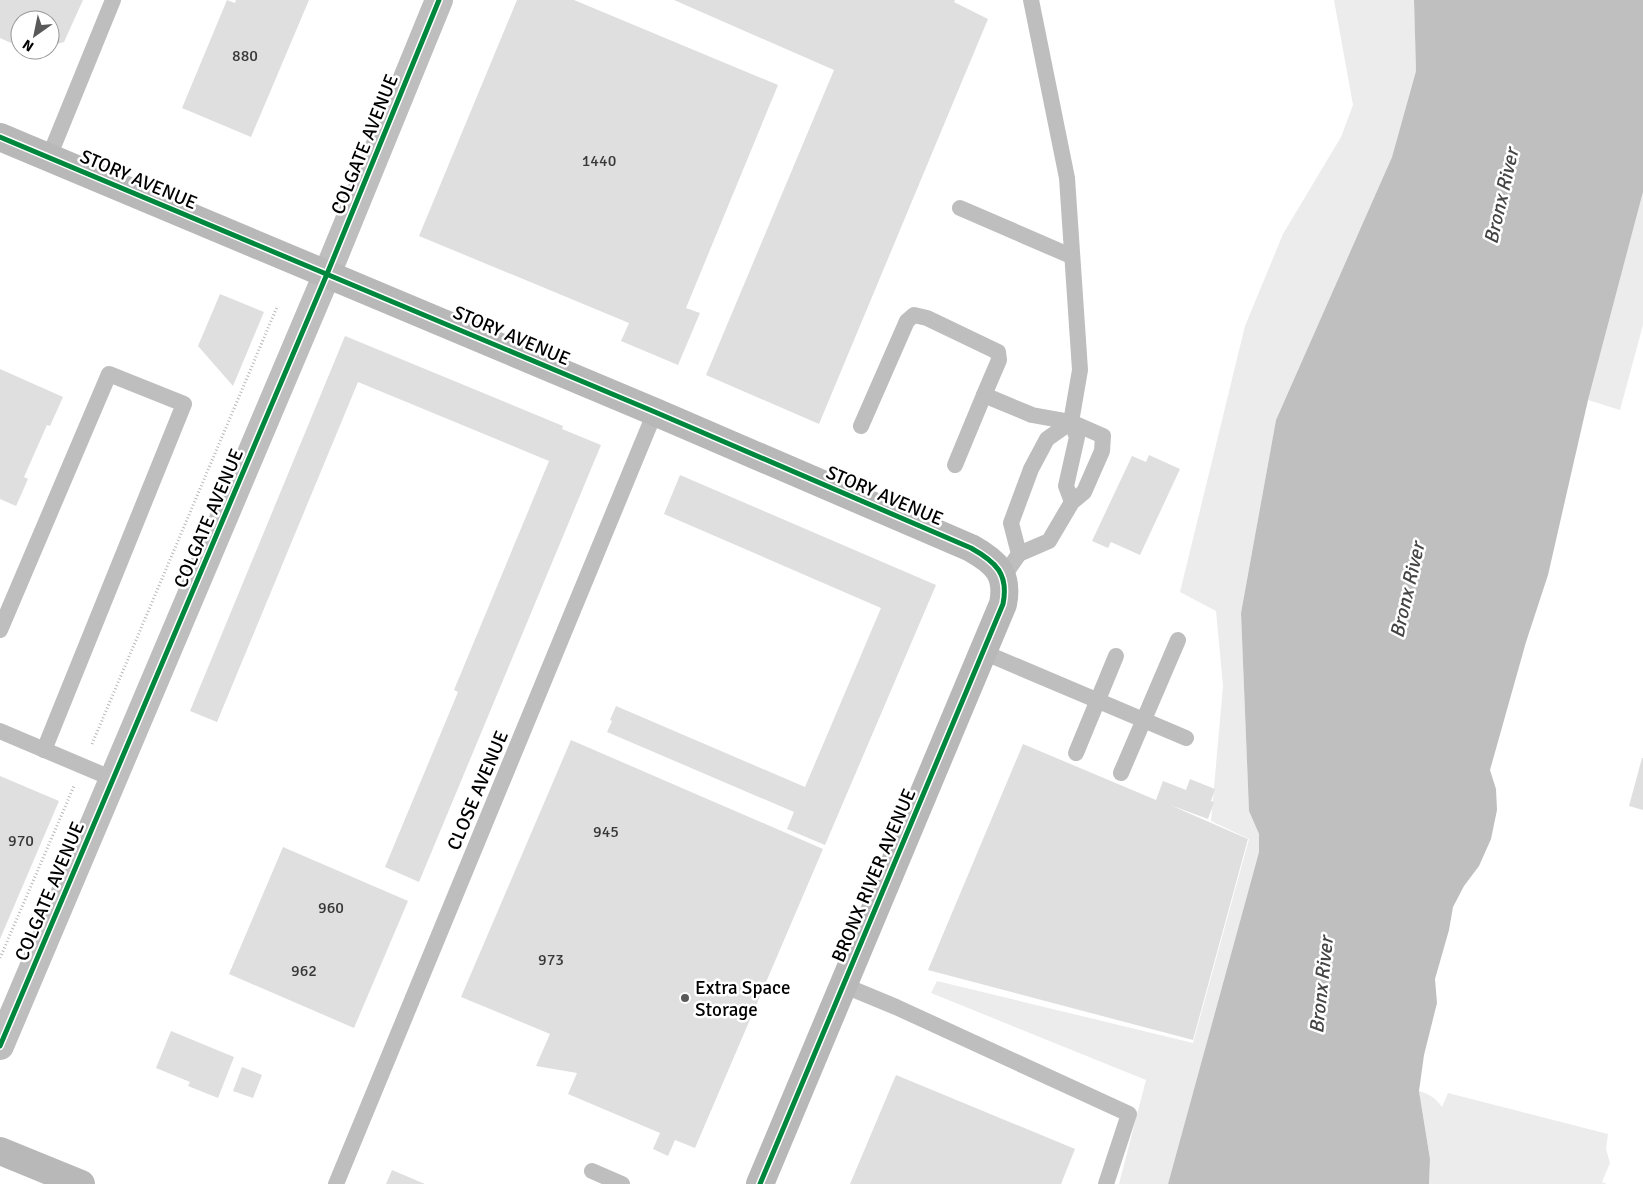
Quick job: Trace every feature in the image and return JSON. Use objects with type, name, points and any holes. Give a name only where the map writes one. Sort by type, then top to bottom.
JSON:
[{"type":"street","name":"COLGATE AVENUE","points":[[0,1046],[327,274],[439,0]]},
{"type":"street","name":"STORY AVENUE","points":[[0,137],[367,290],[971,548],[984,555],[994,564],[1003,577]]},
{"type":"street","name":"BRONX RIVER AVENUE","points":[[760,1184],[1003,604],[1006,590],[1003,577]]},
{"type":"street","points":[[0,1150],[81,1184]]},
{"type":"lane","points":[[49,157],[113,0]]},
{"type":"lane","points":[[1031,0],[1067,178],[1080,370],[1071,422],[1077,437],[1066,486],[1072,502]]},
{"type":"lane","points":[[960,208],[1071,256]]},
{"type":"lane","points":[[861,426],[907,321],[914,315],[927,318],[998,352],[999,360],[955,465]]},
{"type":"lane","points":[[0,630],[109,374],[184,404],[44,750]]},
{"type":"lane","points":[[984,396],[1032,415],[1071,422],[1103,436],[1102,451],[1084,492],[1072,502],[1049,541],[1019,554],[1003,577]]},
{"type":"lane","name":"CLOSE AVENUE","points":[[336,1184],[655,412]]},
{"type":"lane","points":[[1019,554],[1011,523],[1031,469],[1047,438],[1071,422]]},
{"type":"lane","points":[[1121,773],[1178,640]]},
{"type":"lane","points":[[983,652],[1186,738]]},
{"type":"lane","points":[[1076,753],[1116,656]]},
{"type":"lane","points":[[0,731],[113,779]]},
{"type":"lane","points":[[844,984],[1129,1114],[1106,1184]]},
{"type":"lane","points":[[592,1171],[622,1184]]},
{"type":"path","points":[[0,958],[277,306]]},
{"type":"shaded area","points":[[1334,0],[1414,0],[1416,71],[1392,157],[1276,420],[1241,613],[1249,811],[1259,834],[1259,852],[1168,1184],[1119,1184],[1146,1080],[931,993],[937,981],[1193,1043],[1249,839],[1211,821],[1223,686],[1216,611],[1180,592],[1245,326],[1283,234],[1341,137],[1353,105]]},
{"type":"shaded area","points":[[1643,192],[1643,325],[1620,410],[1588,400]]},
{"type":"shaded area","points":[[1419,1091],[1432,1097],[1442,1107],[1448,1093],[1608,1134],[1606,1149],[1610,1163],[1602,1182],[1607,1184],[1429,1184],[1430,1159]]},
{"type":"water","name":"Bronx River","points":[[1414,0],[1643,0],[1643,192],[1588,400],[1548,575],[1526,642],[1490,770],[1496,789],[1497,810],[1491,839],[1479,866],[1464,886],[1453,907],[1449,930],[1435,979],[1437,1003],[1424,1055],[1419,1091],[1430,1159],[1429,1184],[1168,1184],[1259,852],[1259,834],[1249,811],[1241,613],[1276,420],[1392,157],[1416,71]]},
{"type":"building","points":[[0,0],[83,0],[64,42],[60,43],[60,10],[10,10],[10,42],[0,38]]},
{"type":"building","points":[[227,0],[235,3],[236,0],[309,0],[251,137],[182,108]]},
{"type":"building","points":[[517,0],[574,0],[778,85],[686,308],[700,313],[678,365],[621,341],[629,323],[419,236]]},
{"type":"building","points":[[674,0],[955,0],[954,2],[988,19],[819,424],[706,375],[834,70]]},
{"type":"building","points":[[220,294],[264,312],[233,386],[198,346]]},
{"type":"building","points":[[345,336],[563,426],[562,429],[601,445],[419,882],[385,867],[458,692],[454,690],[549,461],[358,382],[217,722],[190,711]]},
{"type":"building","points":[[0,369],[63,397],[50,426],[47,425],[24,477],[28,479],[16,506],[0,499]]},
{"type":"building","points":[[1149,455],[1180,469],[1140,555],[1111,542],[1108,548],[1092,541],[1132,456],[1146,462]]},
{"type":"building","points":[[680,475],[936,585],[825,845],[787,829],[794,812],[607,732],[616,706],[805,787],[881,608],[664,514]]},
{"type":"building","points":[[571,740],[823,849],[695,1148],[675,1140],[668,1156],[653,1149],[660,1133],[568,1094],[577,1073],[536,1066],[550,1034],[461,997]]},
{"type":"building","points":[[1023,744],[1156,800],[1163,781],[1186,790],[1190,779],[1215,789],[1211,801],[1214,802],[1208,819],[1170,805],[1248,839],[1193,1040],[928,970]]},
{"type":"building","points":[[1643,758],[1643,810],[1629,806]]},
{"type":"building","points":[[0,776],[59,801],[0,939]]},
{"type":"building","points":[[283,847],[408,901],[354,1028],[229,974]]},
{"type":"building","points":[[171,1031],[234,1057],[218,1098],[188,1086],[190,1082],[156,1068]]},
{"type":"building","points":[[242,1067],[262,1075],[253,1098],[233,1091]]},
{"type":"building","points":[[896,1075],[1075,1149],[1061,1184],[850,1184]]},
{"type":"building","points":[[392,1170],[425,1184],[386,1184]]},
{"type":"cycle path","points":[[0,1046],[327,274],[439,0]]},
{"type":"cycle path","points":[[0,137],[655,412],[971,548],[987,558],[999,570],[1004,585],[1003,604],[760,1184]]},
{"type":"place","name":"Extra Space Storage","points":[[685,998]]}]
